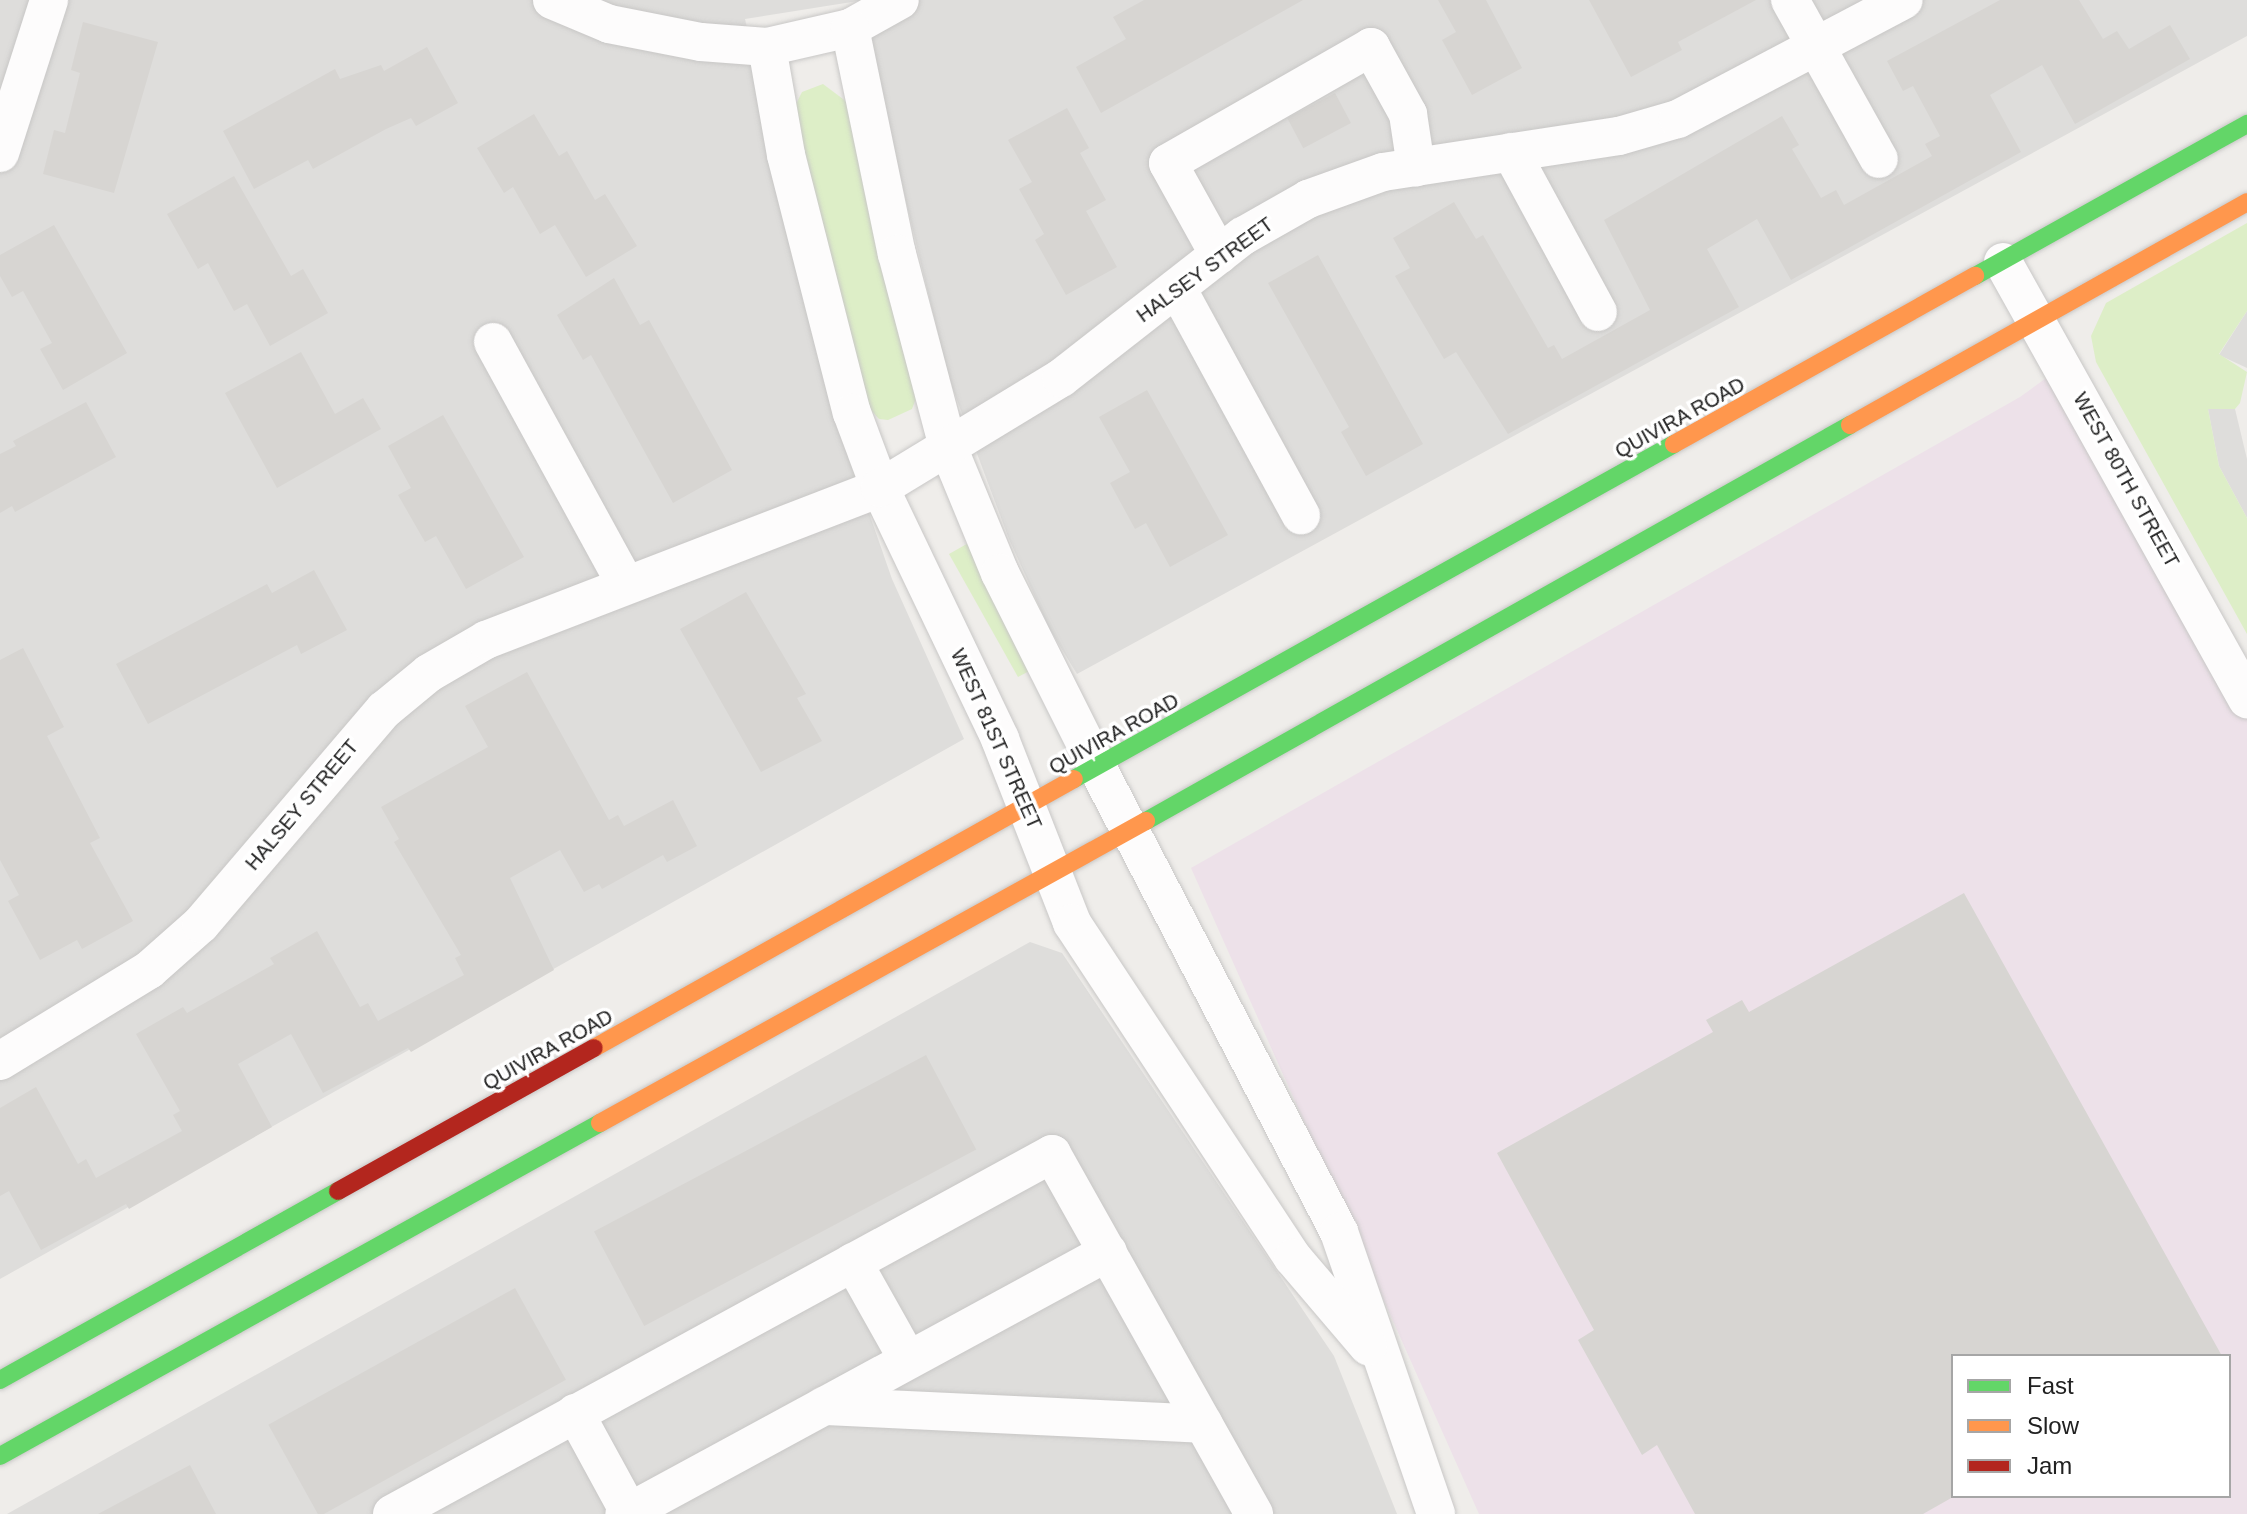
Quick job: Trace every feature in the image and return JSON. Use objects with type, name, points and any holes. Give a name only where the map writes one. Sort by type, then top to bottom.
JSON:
[{"type":"main road","name":"QUIVIRA ROAD","points":[[0,1380],[2247,124]]},
{"type":"main road","points":[[0,1456],[1129,830],[2247,202]]},
{"type":"main road","points":[[111,1346],[113,1319]]},
{"type":"street","points":[[0,153],[49,0]]},
{"type":"street","points":[[552,0],[609,24],[701,42],[767,47],[850,28],[900,0]]},
{"type":"street","points":[[1790,0],[1879,159]]},
{"type":"street","name":"HALSEY STREET","points":[[0,1061],[149,970],[201,924],[271,846],[338,759],[384,710],[429,673],[486,640],[625,583],[880,488],[1061,378],[1219,255],[1308,199],[1383,172],[1619,136],[1678,119],[1817,49],[1904,0]]},
{"type":"street","name":"WEST 81ST STREET","points":[[850,28],[897,254],[948,447],[1000,573],[1129,830],[1339,1232],[1379,1358],[1436,1514]]},
{"type":"street","name":"WEST 81ST STREET","points":[[767,47],[786,155],[852,413],[880,488],[1000,739],[1026,808],[1055,870],[1072,923],[1293,1258],[1379,1358]]},
{"type":"street","points":[[1219,255],[1168,163],[1371,47],[1408,114],[1416,167]]},
{"type":"street","points":[[1511,152],[1598,312]]},
{"type":"street","name":"WEST 80TH STREET","points":[[2003,262],[2247,699]]},
{"type":"street","points":[[1177,288],[1301,515]]},
{"type":"street","points":[[493,342],[625,583]]},
{"type":"street","points":[[392,1514],[1052,1154],[1254,1514]]},
{"type":"street","points":[[627,1513],[1108,1252]]},
{"type":"street","points":[[853,1262],[908,1360]]},
{"type":"street","points":[[824,1406],[1204,1424]]},
{"type":"street","points":[[575,1413],[627,1513]]},
{"type":"street","points":[[627,1513],[668,1514]]},
{"type":"shaded area","points":[[0,0],[2247,0],[2247,36],[1077,674],[1049,628],[1009,539],[948,376],[858,1],[745,19],[838,424],[892,579],[964,739],[0,1279]]},
{"type":"shaded area","points":[[2247,311],[2247,368],[2219,355]]},
{"type":"shaded area","points":[[2063,366],[2247,660],[2247,1514],[1479,1514],[1191,868],[2020,397]]},
{"type":"shaded area","points":[[2208,409],[2235,409],[2247,459],[2247,518],[2219,466]]},
{"type":"shaded area","points":[[1030,942],[1062,953],[1334,1356],[1397,1514],[7,1514]]},
{"type":"green space","points":[[823,84],[847,102],[918,393],[912,409],[888,420],[879,419],[870,409],[829,270],[794,108],[802,92]]},
{"type":"green space","points":[[2247,223],[2247,311],[2219,354],[2247,372],[2240,403],[2235,409],[2208,409],[2219,466],[2247,518],[2247,634],[2096,362],[2091,336],[2106,303]]},
{"type":"green space","points":[[972,541],[1035,668],[1018,677],[949,554]]},
{"type":"building","points":[[1144,0],[1303,0],[1101,113],[1076,67],[1126,39],[1113,17]]},
{"type":"building","points":[[1438,0],[1486,0],[1522,68],[1472,95],[1442,40],[1456,32]]},
{"type":"building","points":[[1589,0],[1756,0],[1678,42],[1682,50],[1631,77]]},
{"type":"building","points":[[2000,0],[2079,0],[2103,39],[2117,31],[2129,49],[2170,25],[2190,59],[2075,124],[2042,65],[1990,95],[2021,152],[1791,280],[1757,219],[1707,249],[1739,307],[1508,434],[1456,352],[1444,359],[1395,276],[1410,268],[1393,238],[1454,202],[1476,239],[1483,235],[1548,348],[1554,345],[1562,359],[1650,310],[1604,220],[1782,116],[1799,145],[1792,149],[1821,198],[1836,190],[1844,205],[1932,156],[1925,144],[1940,136],[1913,86],[1903,91],[1887,61]]},
{"type":"building","points":[[83,22],[158,42],[114,193],[43,174],[54,130],[65,133],[80,73],[71,70]]},
{"type":"building","points":[[427,47],[458,103],[416,126],[411,118],[386,129],[313,169],[308,160],[254,189],[223,131],[335,69],[340,79],[381,65],[384,71]]},
{"type":"building","points":[[1335,93],[1351,123],[1303,148],[1287,118]]},
{"type":"building","points":[[1067,108],[1089,148],[1080,153],[1106,200],[1086,211],[1117,267],[1066,295],[1035,240],[1044,234],[1019,189],[1032,182],[1008,140]]},
{"type":"building","points":[[534,114],[559,156],[567,151],[595,200],[605,194],[637,246],[586,277],[555,225],[540,234],[513,187],[504,193],[477,148]]},
{"type":"building","points":[[234,176],[291,276],[303,269],[328,313],[270,346],[247,304],[234,311],[208,263],[198,269],[167,214]]},
{"type":"building","points":[[54,225],[127,353],[63,390],[40,349],[52,343],[23,291],[12,297],[0,276],[0,255]]},
{"type":"building","points":[[1318,255],[1423,444],[1366,476],[1341,432],[1349,427],[1268,283]]},
{"type":"building","points":[[614,278],[640,325],[649,320],[732,470],[673,503],[591,355],[583,360],[557,315]]},
{"type":"building","points":[[301,352],[335,414],[363,398],[381,429],[277,488],[225,393]]},
{"type":"building","points":[[1147,390],[1228,535],[1170,567],[1146,523],[1135,529],[1110,483],[1130,472],[1099,417]]},
{"type":"building","points":[[86,402],[116,457],[15,512],[12,506],[0,513],[0,454],[16,446],[13,441]]},
{"type":"building","points":[[443,415],[524,557],[466,589],[436,536],[425,542],[398,495],[411,488],[388,446]]},
{"type":"building","points":[[314,570],[347,630],[301,654],[297,645],[148,724],[116,664],[267,584],[272,593]]},
{"type":"building","points":[[746,592],[806,694],[797,698],[822,741],[761,772],[680,629]]},
{"type":"building","points":[[23,648],[64,727],[47,736],[100,838],[90,843],[133,921],[82,949],[77,940],[40,960],[8,901],[19,895],[0,860],[0,660]]},
{"type":"building","points":[[527,672],[609,820],[618,815],[624,826],[673,800],[697,846],[667,862],[663,855],[602,889],[599,884],[584,892],[560,850],[510,878],[554,970],[411,1052],[408,1048],[323,1093],[291,1034],[238,1064],[272,1127],[129,1209],[126,1204],[41,1250],[9,1191],[0,1196],[0,1108],[36,1087],[78,1164],[86,1159],[96,1178],[182,1131],[173,1115],[180,1111],[136,1034],[183,1007],[187,1013],[274,964],[270,958],[317,931],[360,1007],[368,1003],[378,1021],[464,975],[455,958],[461,955],[394,842],[399,839],[381,807],[488,747],[465,706]]},
{"type":"building","points":[[1964,893],[2221,1354],[1951,1354],[1951,1498],[1923,1514],[1695,1514],[1657,1445],[1642,1455],[1578,1340],[1594,1330],[1497,1153],[1713,1032],[1706,1020],[1742,1000],[1749,1012]]},
{"type":"building","points":[[926,1055],[976,1149],[644,1326],[594,1232]]},
{"type":"building","points":[[515,1288],[566,1380],[324,1514],[318,1514],[268,1425]]},
{"type":"building","points":[[190,1465],[216,1514],[98,1514]]},
{"type":"traffic: fast","points":[[1975,276],[2247,124]]},
{"type":"traffic: fast","points":[[1146,821],[1850,425]]},
{"type":"traffic: fast","points":[[1074,779],[1674,444]]},
{"type":"traffic: fast","points":[[0,1456],[600,1123]]},
{"type":"traffic: fast","points":[[0,1380],[338,1191]]},
{"type":"traffic: slow","points":[[1850,425],[2247,202]]},
{"type":"traffic: slow","points":[[1674,444],[1975,276]]},
{"type":"traffic: slow","points":[[594,1048],[1074,779]]},
{"type":"traffic: slow","points":[[600,1123],[1146,821]]},
{"type":"traffic: jam","points":[[338,1191],[594,1048]]}]
